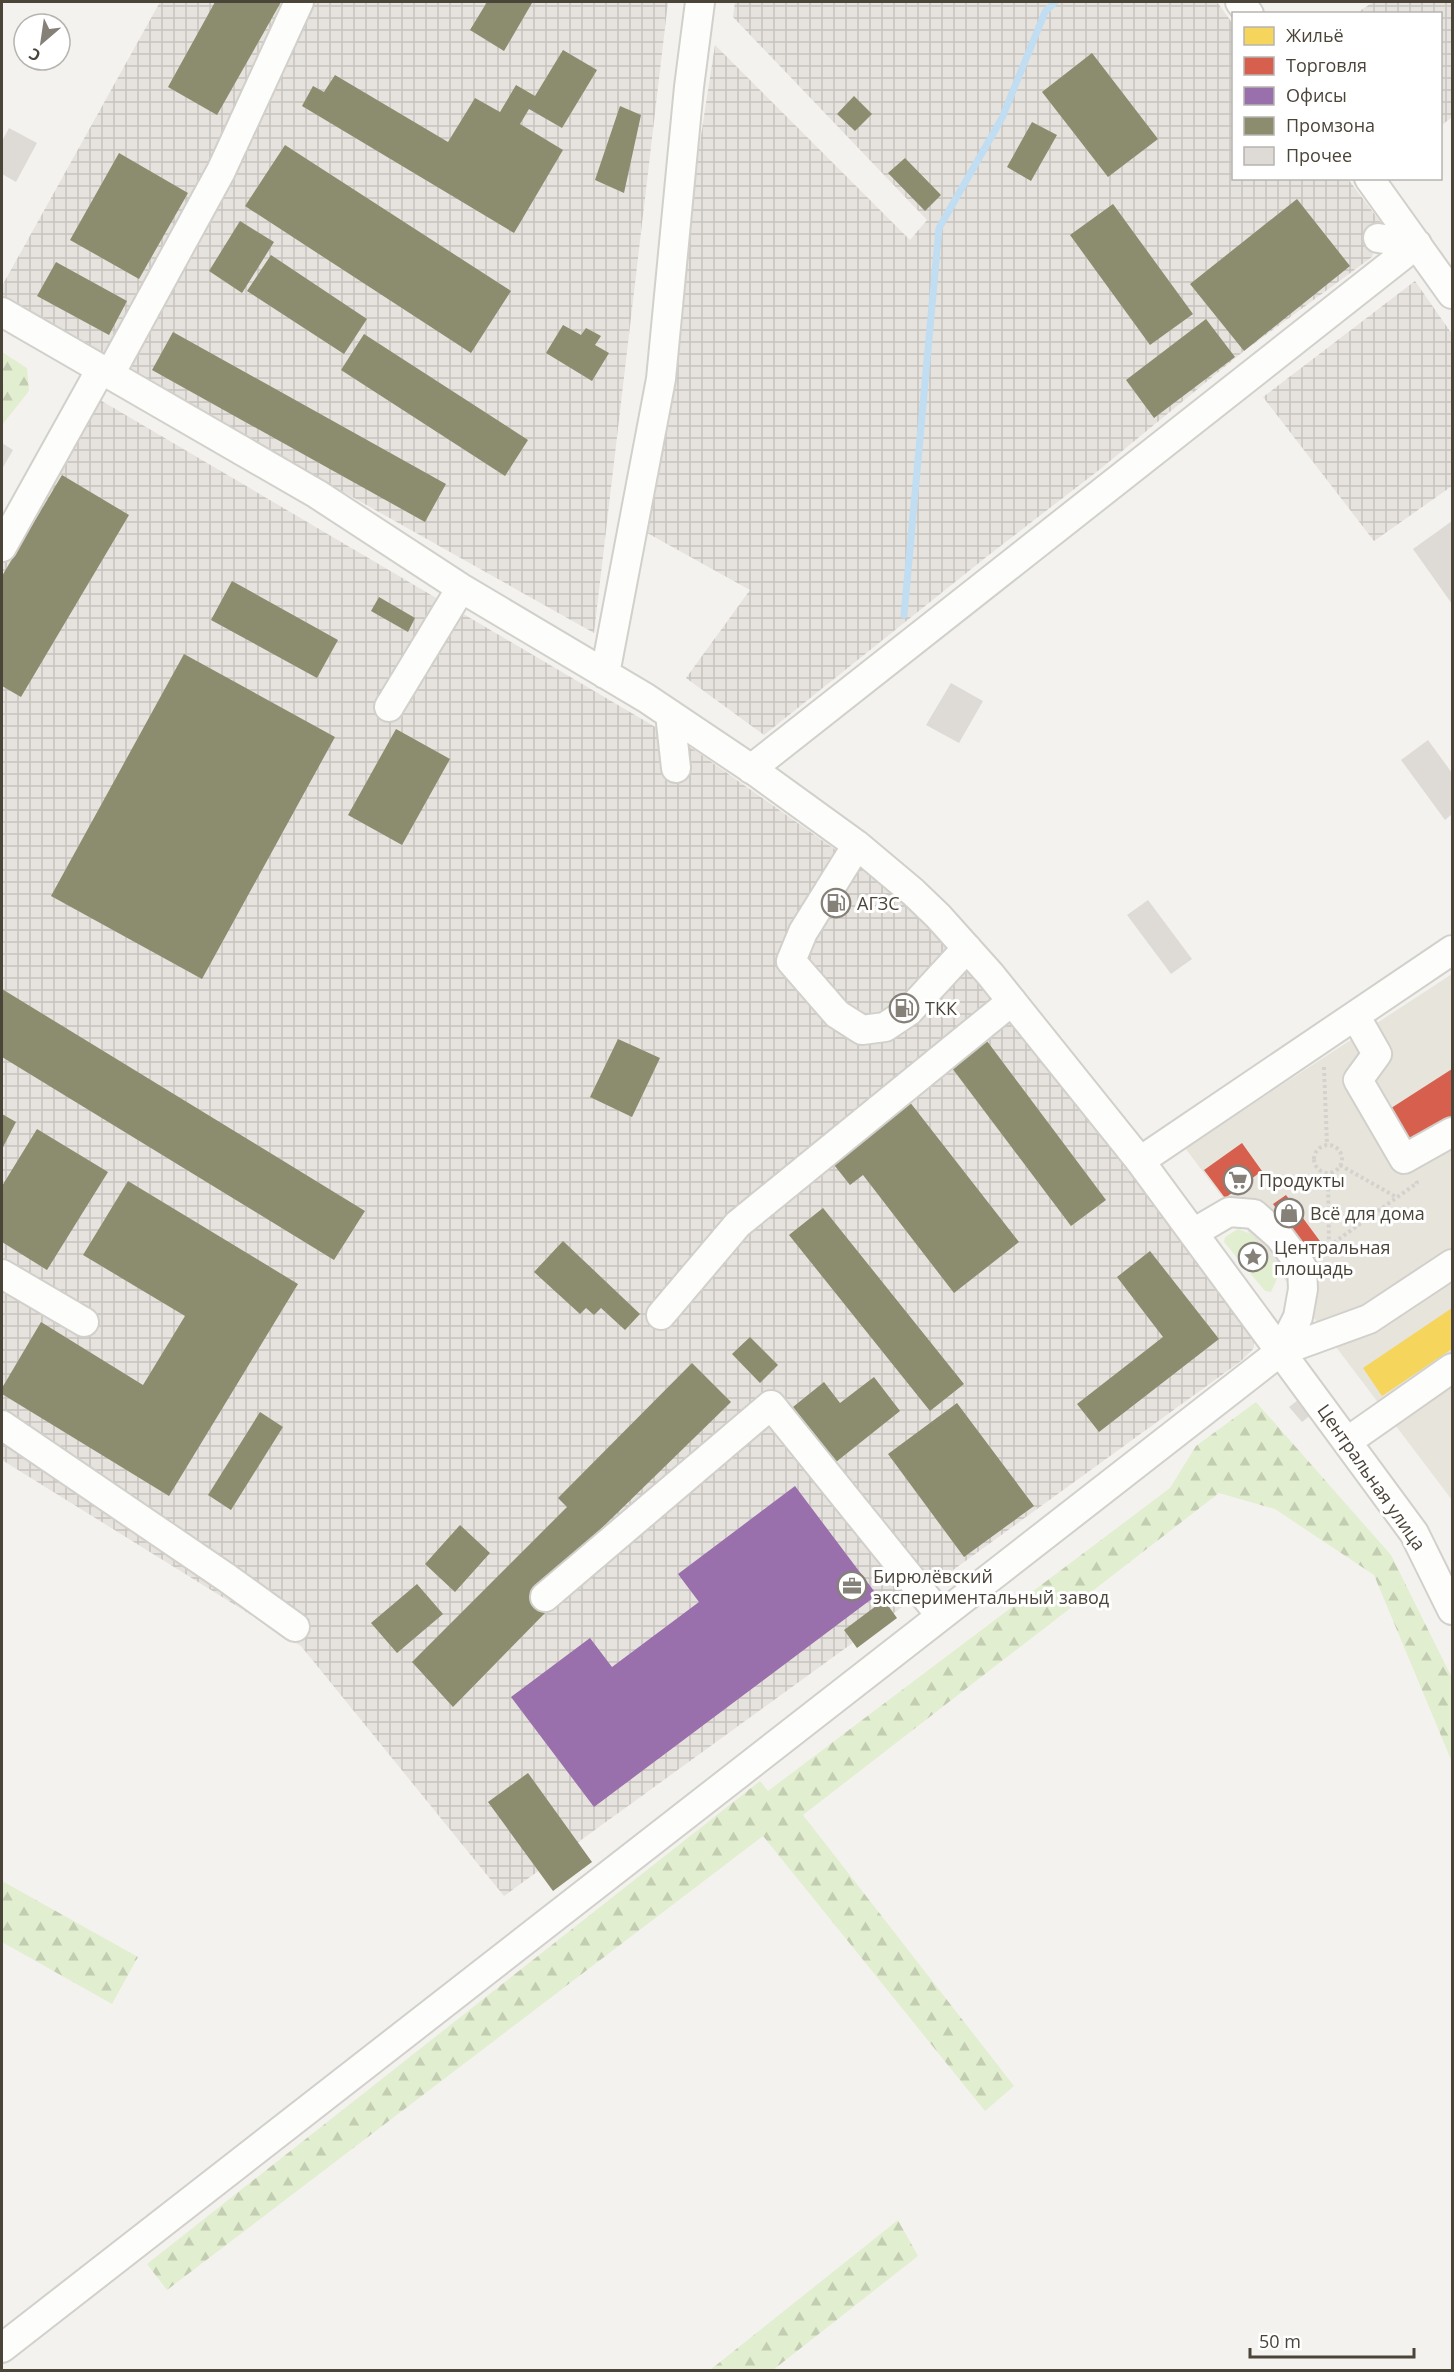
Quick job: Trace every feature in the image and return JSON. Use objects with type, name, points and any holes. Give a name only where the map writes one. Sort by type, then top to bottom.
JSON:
[{"type":"street","points":[[2,547],[221,171],[299,2]]},
{"type":"street","points":[[605,674],[661,379],[689,87],[700,2]]},
{"type":"street","points":[[1370,180],[1452,294]]},
{"type":"street","points":[[1378,238],[1417,244]]},
{"type":"street","points":[[751,769],[1417,244]]},
{"type":"street","name":"Центральная улица","points":[[2,312],[317,494],[461,588],[670,714],[857,845],[913,892],[967,948],[1012,1001],[1140,1161],[1414,1533],[1452,1608]]},
{"type":"street","points":[[389,707],[461,588]]},
{"type":"street","points":[[670,714],[676,768]]},
{"type":"street","points":[[857,845],[803,932],[791,961],[837,1014],[862,1030],[885,1027],[909,1011],[967,948]]},
{"type":"street","points":[[1140,1161],[1452,950]]},
{"type":"street","points":[[661,1315],[738,1224],[1012,1001]]},
{"type":"street","points":[[1356,1017],[1377,1054],[1358,1080],[1404,1160],[1452,1132]]},
{"type":"street","points":[[1193,1233],[1229,1212],[1254,1214],[1280,1236],[1302,1267],[1303,1289],[1298,1317],[1281,1351]]},
{"type":"street","points":[[2,2349],[1281,1351],[1369,1319],[1452,1264]]},
{"type":"street","points":[[2,1274],[84,1322]]},
{"type":"street","points":[[1348,1441],[1452,1368]]},
{"type":"street","points":[[545,1597],[771,1405],[941,1616]]},
{"type":"street","points":[[2,1425],[295,1627]]},
{"type":"path","points":[[1323,1039],[1327,1145]]},
{"type":"path","points":[[1327,1145],[1338,1149],[1342,1159],[1338,1169],[1328,1174],[1318,1170],[1313,1159],[1317,1149],[1327,1145]]},
{"type":"path","points":[[1302,1267],[1417,1183],[1404,1160]]},
{"type":"path","points":[[1340,1165],[1396,1197]]},
{"type":"path","points":[[1328,1174],[1329,1246]]},
{"type":"shaded area","points":[[160,2],[668,2],[594,633],[2,300],[2,286]]},
{"type":"shaded area","points":[[735,2],[1217,2],[1232,23],[1232,180],[1349,180],[1382,224],[1372,257],[1244,351],[1099,470],[764,735],[686,678],[750,590],[640,529],[715,45],[910,240],[927,220],[733,17]]},
{"type":"shaded area","points":[[1373,2],[1452,2],[1452,117],[1442,125],[1442,12],[1358,12]]},
{"type":"shaded area","points":[[1415,281],[1452,334],[1452,486],[1374,541],[1263,397]]},
{"type":"shaded area","points":[[95,397],[696,751],[926,914],[1145,1189],[1254,1340],[1253,1349],[1241,1361],[504,1896],[301,1646],[2,1460],[2,566]]},
{"type":"shaded area","points":[[1452,974],[1452,1500],[1185,1148]]},
{"type":"green space","points":[[2,352],[27,368],[29,391],[2,425]]},
{"type":"green space","name":"Центральная площадь","points":[[1238,1229],[1251,1234],[1280,1272],[1271,1292],[1265,1291],[1224,1242],[1225,1237]]},
{"type":"green space","points":[[1256,1402],[1391,1555],[1452,1678],[1452,1762],[1374,1575],[1275,1509],[1219,1493],[803,1815],[1014,2086],[985,2111],[763,1836],[167,2290],[147,2264],[760,1781],[768,1791],[1170,1488],[1196,1446]]},
{"type":"green space","points":[[2,1881],[138,1957],[112,2004],[2,1942]]},
{"type":"green space","points":[[898,2220],[918,2256],[773,2370],[710,2370]]},
{"type":"building: Жильё","points":[[1452,1308],[1452,1349],[1382,1396],[1363,1368]]},
{"type":"building: Торговля","points":[[1452,1069],[1452,1116],[1407,1146],[1385,1112]]},
{"type":"building: Торговля","points":[[1242,1143],[1262,1171],[1225,1198],[1204,1170]]},
{"type":"building: Торговля","points":[[1286,1195],[1325,1248],[1312,1258],[1273,1204]]},
{"type":"building: Офисы","points":[[795,1486],[877,1595],[594,1807],[511,1697],[590,1638],[612,1667],[699,1602],[678,1574]]},
{"type":"building: Промзона","points":[[215,2],[281,2],[217,115],[168,87]]},
{"type":"building: Промзона","points":[[487,2],[532,3],[504,51],[470,30]]},
{"type":"building: Промзона","points":[[563,50],[597,70],[562,128],[529,109],[520,124],[563,150],[514,233],[302,106],[313,86],[324,92],[335,75],[448,142],[475,98],[500,112],[516,85],[535,96]]},
{"type":"building: Промзона","points":[[1092,53],[1158,139],[1108,177],[1042,92]]},
{"type":"building: Промзона","points":[[854,96],[872,114],[855,131],[837,114]]},
{"type":"building: Промзона","points":[[620,106],[641,115],[624,193],[595,180]]},
{"type":"building: Промзона","points":[[1032,122],[1057,135],[1031,181],[1007,167]]},
{"type":"building: Промзона","points":[[285,145],[511,291],[471,353],[245,206]]},
{"type":"building: Промзона","points":[[119,153],[188,193],[139,279],[70,240]]},
{"type":"building: Промзона","points":[[905,158],[941,195],[925,211],[888,173]]},
{"type":"building: Промзона","points":[[1297,199],[1350,266],[1244,351],[1190,284]]},
{"type":"building: Промзона","points":[[1113,204],[1193,314],[1150,345],[1070,235]]},
{"type":"building: Промзона","points":[[240,221],[274,242],[242,293],[209,271]]},
{"type":"building: Промзона","points":[[271,255],[367,319],[344,354],[247,291]]},
{"type":"building: Промзона","points":[[56,262],[127,301],[109,335],[37,296]]},
{"type":"building: Промзона","points":[[1206,319],[1235,357],[1154,418],[1126,380]]},
{"type":"building: Промзона","points":[[563,325],[581,335],[586,328],[601,336],[595,345],[609,353],[592,381],[546,353]]},
{"type":"building: Промзона","points":[[173,332],[446,484],[425,522],[152,370]]},
{"type":"building: Промзона","points":[[364,334],[528,440],[505,476],[341,370]]},
{"type":"building: Промзона","points":[[62,475],[129,515],[21,697],[2,686],[2,576]]},
{"type":"building: Промзона","points":[[232,581],[338,640],[317,678],[211,620]]},
{"type":"building: Промзона","points":[[379,597],[415,618],[408,632],[371,611]]},
{"type":"building: Промзона","points":[[184,654],[335,737],[202,979],[51,896]]},
{"type":"building: Промзона","points":[[396,729],[450,759],[402,845],[348,815]]},
{"type":"building: Промзона","points":[[2,989],[365,1211],[334,1260],[2,1057]]},
{"type":"building: Промзона","points":[[618,1039],[660,1058],[632,1117],[590,1097]]},
{"type":"building: Промзона","points":[[987,1041],[1106,1200],[1071,1226],[952,1068]]},
{"type":"building: Промзона","points":[[909,1101],[1019,1242],[954,1293],[863,1175],[850,1185],[831,1161]]},
{"type":"building: Промзона","points":[[2,1114],[16,1122],[2,1149]]},
{"type":"building: Промзона","points":[[37,1129],[108,1172],[47,1270],[2,1242],[2,1186]]},
{"type":"building: Промзона","points":[[128,1181],[298,1284],[169,1496],[2,1394],[2,1388],[41,1322],[143,1385],[185,1316],[83,1255]]},
{"type":"building: Промзона","points":[[823,1208],[964,1384],[930,1411],[789,1235]]},
{"type":"building: Промзона","points":[[563,1241],[640,1314],[625,1330],[601,1308],[594,1315],[586,1308],[580,1314],[534,1272]]},
{"type":"building: Промзона","points":[[1150,1251],[1219,1339],[1099,1432],[1077,1404],[1163,1337],[1117,1277]]},
{"type":"building: Промзона","points":[[750,1337],[778,1365],[760,1383],[732,1354]]},
{"type":"building: Промзона","points":[[692,1363],[731,1402],[531,1597],[545,1613],[453,1707],[412,1662],[567,1507],[558,1498]]},
{"type":"building: Промзона","points":[[874,1377],[900,1411],[836,1462],[793,1407],[824,1382],[840,1403]]},
{"type":"building: Промзона","points":[[957,1403],[1034,1506],[964,1557],[888,1454]]},
{"type":"building: Промзона","points":[[260,1412],[283,1427],[231,1510],[208,1495]]},
{"type":"building: Промзона","points":[[460,1525],[490,1553],[455,1592],[425,1564]]},
{"type":"building: Промзона","points":[[417,1584],[443,1614],[397,1653],[371,1623]]},
{"type":"building: Промзона","points":[[884,1600],[897,1618],[857,1648],[844,1630]]},
{"type":"building: Промзона","points":[[528,1773],[592,1862],[553,1891],[488,1802]]},
{"type":"building: Прочее","points":[[9,128],[37,143],[16,182],[2,174],[2,141]]},
{"type":"building: Прочее","points":[[2,443],[13,450],[2,469]]},
{"type":"building: Прочее","points":[[1452,521],[1452,604],[1413,549]]},
{"type":"building: Прочее","points":[[951,683],[983,701],[959,743],[926,725]]},
{"type":"building: Прочее","points":[[1428,740],[1452,773],[1452,814],[1445,820],[1401,760]]},
{"type":"building: Прочее","points":[[1148,900],[1192,959],[1171,974],[1127,915]]},
{"type":"building: Прочее","points":[[1298,1400],[1311,1415],[1302,1422],[1289,1407]]},
{"type":"waterway","points":[[904,615],[939,228],[1002,118],[1045,12],[1055,2]]},
{"type":"place","name":"АГЗС","points":[[836,903]]},
{"type":"place","name":"ТКК","points":[[904,1008]]},
{"type":"place","name":"Продукты","points":[[1238,1180]]},
{"type":"place","name":"Всё для дома","points":[[1289,1213]]},
{"type":"place","name":"Центральная площадь","points":[[1253,1257]]},
{"type":"place","name":"Бирюлёвский экспериментальный завод","points":[[852,1586]]}]
